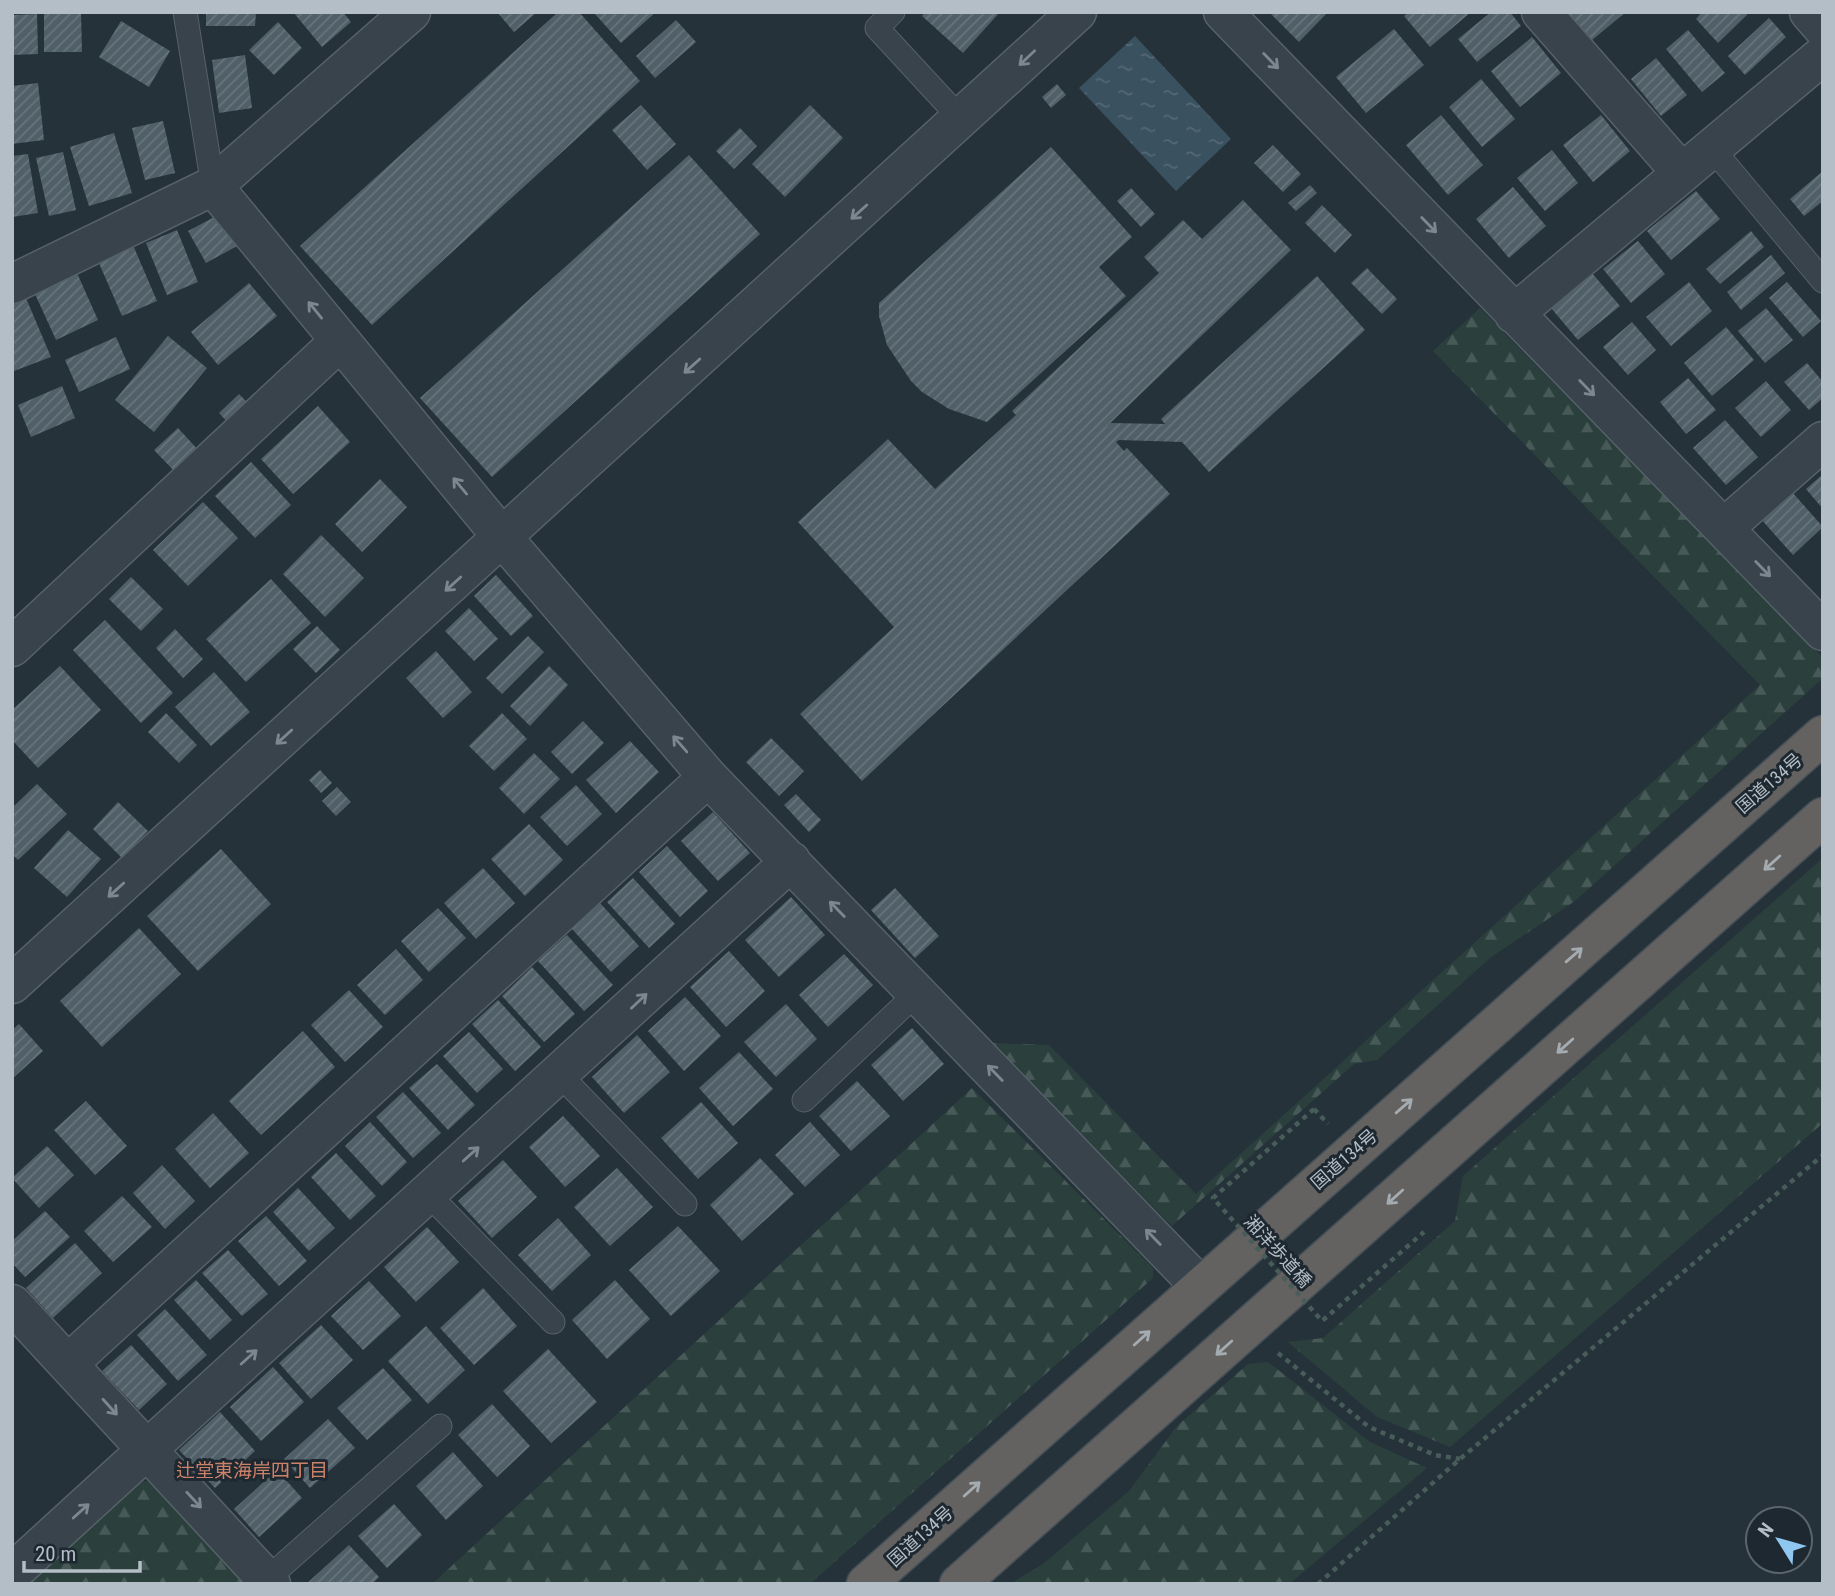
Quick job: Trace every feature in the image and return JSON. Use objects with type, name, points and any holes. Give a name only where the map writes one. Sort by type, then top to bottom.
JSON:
[{"type":"highway","name":"国道134号","points":[[866,1584],[1823,736]]},
{"type":"highway","points":[[958,1584],[1823,817]]},
{"type":"street","points":[[12,284],[213,186],[411,12]]},
{"type":"street","points":[[12,984],[1077,12]]},
{"type":"street","points":[[1223,12],[1823,631]]},
{"type":"street","points":[[1541,12],[1681,172]]},
{"type":"street","points":[[1809,12],[1823,28]]},
{"type":"street","points":[[1514,314],[1823,55]]},
{"type":"street","points":[[213,186],[503,538],[708,777],[1200,1286]]},
{"type":"street","points":[[12,647],[340,341]]},
{"type":"street","points":[[1724,528],[1823,442]]},
{"type":"street","points":[[69,1363],[708,777]]},
{"type":"street","points":[[12,1573],[791,860]]},
{"type":"street","points":[[12,1304],[269,1582]]},
{"type":"lane","points":[[185,12],[213,186]]},
{"type":"lane","points":[[893,12],[877,28],[961,119]]},
{"type":"lane","points":[[1711,147],[1823,281]]},
{"type":"lane","points":[[804,1100],[918,992]]},
{"type":"lane","points":[[559,1074],[685,1204]]},
{"type":"lane","points":[[428,1194],[553,1322]]},
{"type":"lane","points":[[269,1582],[440,1426]]},
{"type":"path","name":"湘洋歩道橋","points":[[1314,1109],[1213,1198],[1322,1321],[1424,1232]]},
{"type":"path","points":[[1318,1584],[1460,1459],[1823,1155]]},
{"type":"path","points":[[1276,1350],[1369,1427],[1434,1455],[1460,1459]]},
{"type":"green space","points":[[1480,308],[1823,658],[1823,678],[1575,901],[1491,957],[1377,1060],[1354,1064],[1172,1226],[991,1043],[1049,1045],[1196,1194],[1760,685],[1433,351]]},
{"type":"green space","points":[[1823,858],[1823,1123],[1450,1447],[1377,1417],[1288,1342],[1323,1338],[1455,1221],[1463,1176]]},
{"type":"green space","points":[[972,1088],[1153,1268],[1153,1278],[810,1584],[432,1584]]},
{"type":"green space","points":[[1268,1362],[1370,1442],[1427,1468],[1289,1584],[1010,1584],[1043,1564],[1129,1491],[1177,1426],[1248,1364]]},
{"type":"green space","points":[[140,1481],[155,1482],[249,1584],[27,1584]]},
{"type":"water","points":[[1135,36],[1231,139],[1176,191],[1079,88]]},
{"type":"building","points":[[44,12],[81,12],[82,52],[44,52]]},
{"type":"building","points":[[206,12],[256,12],[255,26],[206,26]]},
{"type":"building","points":[[293,12],[343,12],[351,22],[322,47]]},
{"type":"building","points":[[497,12],[537,12],[514,32]]},
{"type":"building","points":[[558,12],[579,12],[640,81],[372,325],[300,246]]},
{"type":"building","points":[[656,12],[621,43],[595,14]]},
{"type":"building","points":[[925,12],[1000,12],[963,53],[922,16]]},
{"type":"building","points":[[1269,12],[1328,12],[1299,42]]},
{"type":"building","points":[[1409,12],[1471,12],[1430,47],[1404,16]]},
{"type":"building","points":[[1491,12],[1510,12],[1521,26],[1477,62],[1458,39]]},
{"type":"building","points":[[1569,12],[1626,12],[1586,45],[1563,17]]},
{"type":"building","points":[[1702,12],[1750,12],[1718,43],[1696,19]]},
{"type":"building","points":[[37,14],[38,54],[12,55],[12,15]]},
{"type":"building","points":[[1769,18],[1786,37],[1745,75],[1728,56]]},
{"type":"building","points":[[676,20],[696,42],[655,78],[636,56]]},
{"type":"building","points":[[121,21],[170,51],[149,87],[99,57]]},
{"type":"building","points":[[278,22],[302,48],[274,75],[249,50]]},
{"type":"building","points":[[1394,29],[1424,65],[1366,113],[1336,77]]},
{"type":"building","points":[[1688,30],[1725,73],[1702,92],[1666,49]]},
{"type":"building","points":[[1532,37],[1561,73],[1520,107],[1491,71]]},
{"type":"building","points":[[245,55],[252,108],[219,113],[212,60]]},
{"type":"building","points":[[1656,58],[1687,95],[1661,116],[1631,79]]},
{"type":"building","points":[[1481,79],[1515,119],[1482,147],[1449,107]]},
{"type":"building","points":[[38,83],[44,140],[12,144],[12,86]]},
{"type":"building","points":[[1057,84],[1066,95],[1051,108],[1042,97]]},
{"type":"building","points":[[641,105],[676,144],[647,170],[612,130]]},
{"type":"building","points":[[810,105],[843,138],[785,197],[752,164]]},
{"type":"building","points":[[1441,115],[1483,165],[1448,195],[1406,145]]},
{"type":"building","points":[[1601,115],[1630,151],[1593,182],[1563,145]]},
{"type":"building","points":[[163,121],[175,173],[145,180],[132,128]]},
{"type":"building","points":[[740,128],[757,146],[734,169],[716,151]]},
{"type":"building","points":[[114,133],[132,193],[89,206],[70,147]]},
{"type":"building","points":[[1273,145],[1301,174],[1283,192],[1254,163]]},
{"type":"building","points":[[1051,147],[1132,237],[1099,267],[1126,296],[987,422],[949,409],[922,392],[911,381],[887,345],[879,316],[879,303]]},
{"type":"building","points":[[1552,150],[1578,183],[1545,211],[1517,178]]},
{"type":"building","points":[[63,152],[76,210],[49,216],[36,158]]},
{"type":"building","points":[[28,154],[38,213],[12,217],[12,156]]},
{"type":"building","points":[[689,155],[760,234],[492,477],[420,398]]},
{"type":"building","points":[[1823,171],[1823,201],[1804,216],[1790,199]]},
{"type":"building","points":[[1310,185],[1317,193],[1296,211],[1288,203]]},
{"type":"building","points":[[1513,187],[1546,226],[1509,258],[1476,219]]},
{"type":"building","points":[[1131,188],[1155,214],[1141,227],[1117,201]]},
{"type":"building","points":[[1696,191],[1720,219],[1671,260],[1647,231]]},
{"type":"building","points":[[1243,200],[1291,250],[1104,429],[1111,423],[1165,424],[1161,419],[1317,276],[1365,330],[1209,472],[1182,442],[1116,442],[1124,451],[1127,448],[1170,494],[862,781],[800,714],[894,627],[798,522],[888,439],[935,489],[1016,415],[1012,411],[1159,273],[1144,257],[1183,220],[1202,239]]},
{"type":"building","points":[[1322,205],[1352,235],[1335,253],[1305,223]]},
{"type":"building","points":[[222,213],[239,245],[206,263],[188,231]]},
{"type":"building","points":[[177,230],[198,282],[167,295],[146,243]]},
{"type":"building","points":[[1751,231],[1764,247],[1720,284],[1706,269]]},
{"type":"building","points":[[1638,241],[1665,274],[1631,303],[1603,269]]},
{"type":"building","points":[[133,245],[157,301],[122,316],[98,261]]},
{"type":"building","points":[[1771,255],[1785,273],[1741,310],[1727,292]]},
{"type":"building","points":[[1367,268],[1397,299],[1382,314],[1351,283]]},
{"type":"building","points":[[77,273],[98,320],[56,340],[35,294]]},
{"type":"building","points":[[1592,273],[1620,306],[1578,340],[1551,308]]},
{"type":"building","points":[[1689,282],[1712,311],[1671,346],[1646,317]]},
{"type":"building","points":[[1787,282],[1821,321],[1803,337],[1769,298]]},
{"type":"building","points":[[249,283],[277,316],[218,365],[191,332]]},
{"type":"building","points":[[26,298],[51,357],[14,371],[12,304]]},
{"type":"building","points":[[1766,308],[1793,340],[1765,363],[1738,331]]},
{"type":"building","points":[[1632,322],[1656,350],[1628,375],[1603,347]]},
{"type":"building","points":[[1726,327],[1754,360],[1712,396],[1684,363]]},
{"type":"building","points":[[168,336],[207,368],[154,432],[115,400]]},
{"type":"building","points":[[116,337],[130,369],[79,392],[65,360]]},
{"type":"building","points":[[1807,363],[1823,382],[1823,398],[1809,410],[1784,382]]},
{"type":"building","points":[[1688,378],[1716,410],[1686,434],[1660,402]]},
{"type":"building","points":[[1766,381],[1791,410],[1761,437],[1735,408]]},
{"type":"building","points":[[62,386],[75,418],[31,437],[18,405]]},
{"type":"building","points":[[239,394],[254,409],[234,429],[219,413]]},
{"type":"building","points":[[318,406],[350,442],[293,494],[261,459]]},
{"type":"building","points":[[1725,420],[1758,457],[1726,485],[1693,448]]},
{"type":"building","points":[[178,428],[201,453],[178,475],[154,450]]},
{"type":"building","points":[[251,462],[291,505],[255,538],[215,496]]},
{"type":"building","points":[[1823,474],[1823,509],[1806,489]]},
{"type":"building","points":[[380,479],[407,507],[362,552],[335,524]]},
{"type":"building","points":[[1792,492],[1823,527],[1793,555],[1761,519]]},
{"type":"building","points":[[203,502],[238,538],[188,586],[153,550]]},
{"type":"building","points":[[321,535],[364,578],[325,617],[283,574]]},
{"type":"building","points":[[496,575],[533,616],[511,636],[474,596]]},
{"type":"building","points":[[131,577],[163,609],[141,631],[109,599]]},
{"type":"building","points":[[271,579],[311,623],[246,682],[206,639]]},
{"type":"building","points":[[469,608],[498,639],[474,661],[445,631]]},
{"type":"building","points":[[105,620],[173,693],[141,723],[73,650]]},
{"type":"building","points":[[317,626],[340,650],[316,673],[293,649]]},
{"type":"building","points":[[175,629],[203,659],[183,678],[156,648]]},
{"type":"building","points":[[528,636],[544,652],[502,694],[486,678]]},
{"type":"building","points":[[436,651],[472,692],[443,718],[406,678]]},
{"type":"building","points":[[60,666],[101,710],[38,768],[12,740],[12,710]]},
{"type":"building","points":[[549,666],[568,685],[530,726],[510,706]]},
{"type":"building","points":[[214,672],[250,712],[211,746],[175,707]]},
{"type":"building","points":[[166,713],[197,745],[179,763],[148,732]]},
{"type":"building","points":[[502,713],[527,739],[494,771],[469,746]]},
{"type":"building","points":[[583,721],[604,743],[572,774],[551,752]]},
{"type":"building","points":[[771,738],[804,771],[779,796],[746,762]]},
{"type":"building","points":[[630,741],[659,772],[616,813],[586,780]]},
{"type":"building","points":[[534,753],[560,779],[524,814],[499,788]]},
{"type":"building","points":[[320,770],[332,783],[321,793],[309,780]]},
{"type":"building","points":[[37,784],[67,814],[18,860],[12,854],[12,808]]},
{"type":"building","points":[[576,785],[602,814],[567,846],[540,817]]},
{"type":"building","points":[[337,787],[351,802],[336,816],[322,801]]},
{"type":"building","points":[[796,794],[821,820],[809,832],[784,805]]},
{"type":"building","points":[[118,802],[148,831],[122,858],[93,829]]},
{"type":"building","points":[[713,812],[750,853],[718,881],[681,841]]},
{"type":"building","points":[[529,824],[563,860],[525,896],[491,859]]},
{"type":"building","points":[[68,830],[101,859],[67,897],[34,868]]},
{"type":"building","points":[[667,846],[708,891],[680,917],[639,872]]},
{"type":"building","points":[[221,849],[271,904],[198,971],[147,916]]},
{"type":"building","points":[[483,868],[515,903],[476,939],[444,903]]},
{"type":"building","points":[[633,878],[675,924],[649,948],[607,902]]},
{"type":"building","points":[[895,888],[939,936],[915,958],[871,910]]},
{"type":"building","points":[[791,897],[825,935],[779,977],[745,940]]},
{"type":"building","points":[[600,903],[639,946],[611,972],[572,929]]},
{"type":"building","points":[[438,908],[466,938],[429,972],[401,941]]},
{"type":"building","points":[[139,928],[181,974],[102,1047],[60,1001]]},
{"type":"building","points":[[567,935],[613,985],[584,1011],[538,961]]},
{"type":"building","points":[[396,949],[423,980],[385,1015],[357,985]]},
{"type":"building","points":[[729,951],[765,991],[726,1027],[690,987]]},
{"type":"building","points":[[844,954],[873,985],[828,1027],[799,995]]},
{"type":"building","points":[[532,967],[575,1014],[544,1042],[502,996]]},
{"type":"building","points":[[349,990],[383,1027],[345,1062],[311,1025]]},
{"type":"building","points":[[685,997],[721,1036],[684,1071],[648,1031]]},
{"type":"building","points":[[498,1000],[541,1047],[515,1071],[472,1024]]},
{"type":"building","points":[[786,1004],[817,1039],[776,1077],[744,1042]]},
{"type":"building","points":[[19,1024],[43,1051],[12,1079],[12,1030]]},
{"type":"building","points":[[912,1028],[944,1064],[903,1101],[871,1065]]},
{"type":"building","points":[[303,1031],[335,1067],[261,1135],[229,1101]]},
{"type":"building","points":[[469,1032],[503,1069],[477,1093],[443,1056]]},
{"type":"building","points":[[637,1035],[670,1072],[624,1113],[592,1077]]},
{"type":"building","points":[[739,1052],[773,1089],[733,1126],[699,1088]]},
{"type":"building","points":[[437,1064],[475,1105],[448,1130],[409,1088]]},
{"type":"building","points":[[857,1081],[890,1116],[851,1151],[819,1116]]},
{"type":"building","points":[[403,1092],[441,1133],[413,1158],[376,1117]]},
{"type":"building","points":[[86,1101],[127,1146],[95,1175],[54,1130]]},
{"type":"building","points":[[701,1102],[738,1143],[698,1179],[661,1138]]},
{"type":"building","points":[[213,1113],[249,1153],[210,1188],[175,1149]]},
{"type":"building","points":[[563,1116],[600,1156],[565,1187],[529,1147]]},
{"type":"building","points":[[370,1122],[407,1162],[382,1186],[345,1146]]},
{"type":"building","points":[[810,1122],[840,1155],[805,1187],[775,1155]]},
{"type":"building","points":[[47,1146],[74,1175],[39,1208],[12,1178]]},
{"type":"building","points":[[336,1153],[376,1196],[350,1220],[311,1177]]},
{"type":"building","points":[[760,1158],[794,1194],[742,1241],[710,1205]]},
{"type":"building","points":[[503,1160],[537,1197],[492,1238],[458,1201]]},
{"type":"building","points":[[162,1165],[195,1201],[165,1229],[133,1193]]},
{"type":"building","points":[[617,1168],[653,1207],[610,1246],[574,1207]]},
{"type":"building","points":[[298,1188],[335,1228],[309,1251],[273,1212]]},
{"type":"building","points":[[122,1196],[152,1227],[113,1262],[84,1231]]},
{"type":"building","points":[[45,1211],[70,1237],[25,1277],[12,1263],[12,1241]]},
{"type":"building","points":[[266,1216],[307,1261],[279,1286],[238,1241]]},
{"type":"building","points":[[558,1218],[591,1255],[552,1291],[518,1255]]},
{"type":"building","points":[[678,1226],[720,1271],[671,1316],[629,1270]]},
{"type":"building","points":[[427,1227],[459,1262],[416,1302],[384,1267]]},
{"type":"building","points":[[75,1243],[102,1273],[53,1318],[26,1288]]},
{"type":"building","points":[[228,1250],[268,1294],[242,1316],[202,1273]]},
{"type":"building","points":[[196,1280],[232,1320],[210,1340],[174,1300]]},
{"type":"building","points":[[615,1280],[650,1319],[607,1359],[572,1320]]},
{"type":"building","points":[[369,1281],[401,1316],[363,1350],[331,1316]]},
{"type":"building","points":[[483,1288],[517,1326],[474,1365],[440,1328]]},
{"type":"building","points":[[165,1309],[207,1355],[178,1381],[137,1335]]},
{"type":"building","points":[[321,1325],[353,1360],[311,1399],[279,1363]]},
{"type":"building","points":[[426,1326],[465,1370],[428,1404],[388,1361]]},
{"type":"building","points":[[131,1345],[167,1384],[139,1410],[102,1371]]},
{"type":"building","points":[[548,1349],[597,1402],[551,1443],[503,1391]]},
{"type":"building","points":[[273,1367],[304,1402],[261,1441],[230,1407]]},
{"type":"building","points":[[383,1368],[412,1400],[367,1440],[337,1408]]},
{"type":"building","points":[[492,1404],[530,1446],[497,1477],[458,1435]]},
{"type":"building","points":[[220,1412],[255,1451],[215,1488],[179,1450]]},
{"type":"building","points":[[328,1419],[355,1448],[310,1488],[284,1459]]},
{"type":"building","points":[[453,1452],[483,1486],[446,1520],[416,1486]]},
{"type":"building","points":[[277,1470],[302,1498],[259,1537],[234,1509]]},
{"type":"building","points":[[394,1504],[422,1535],[387,1568],[358,1536]]},
{"type":"building","points":[[349,1545],[379,1577],[372,1584],[306,1584]]},
{"type":"district","name":"辻堂東海岸四丁目","points":[[252,1470]]}]
